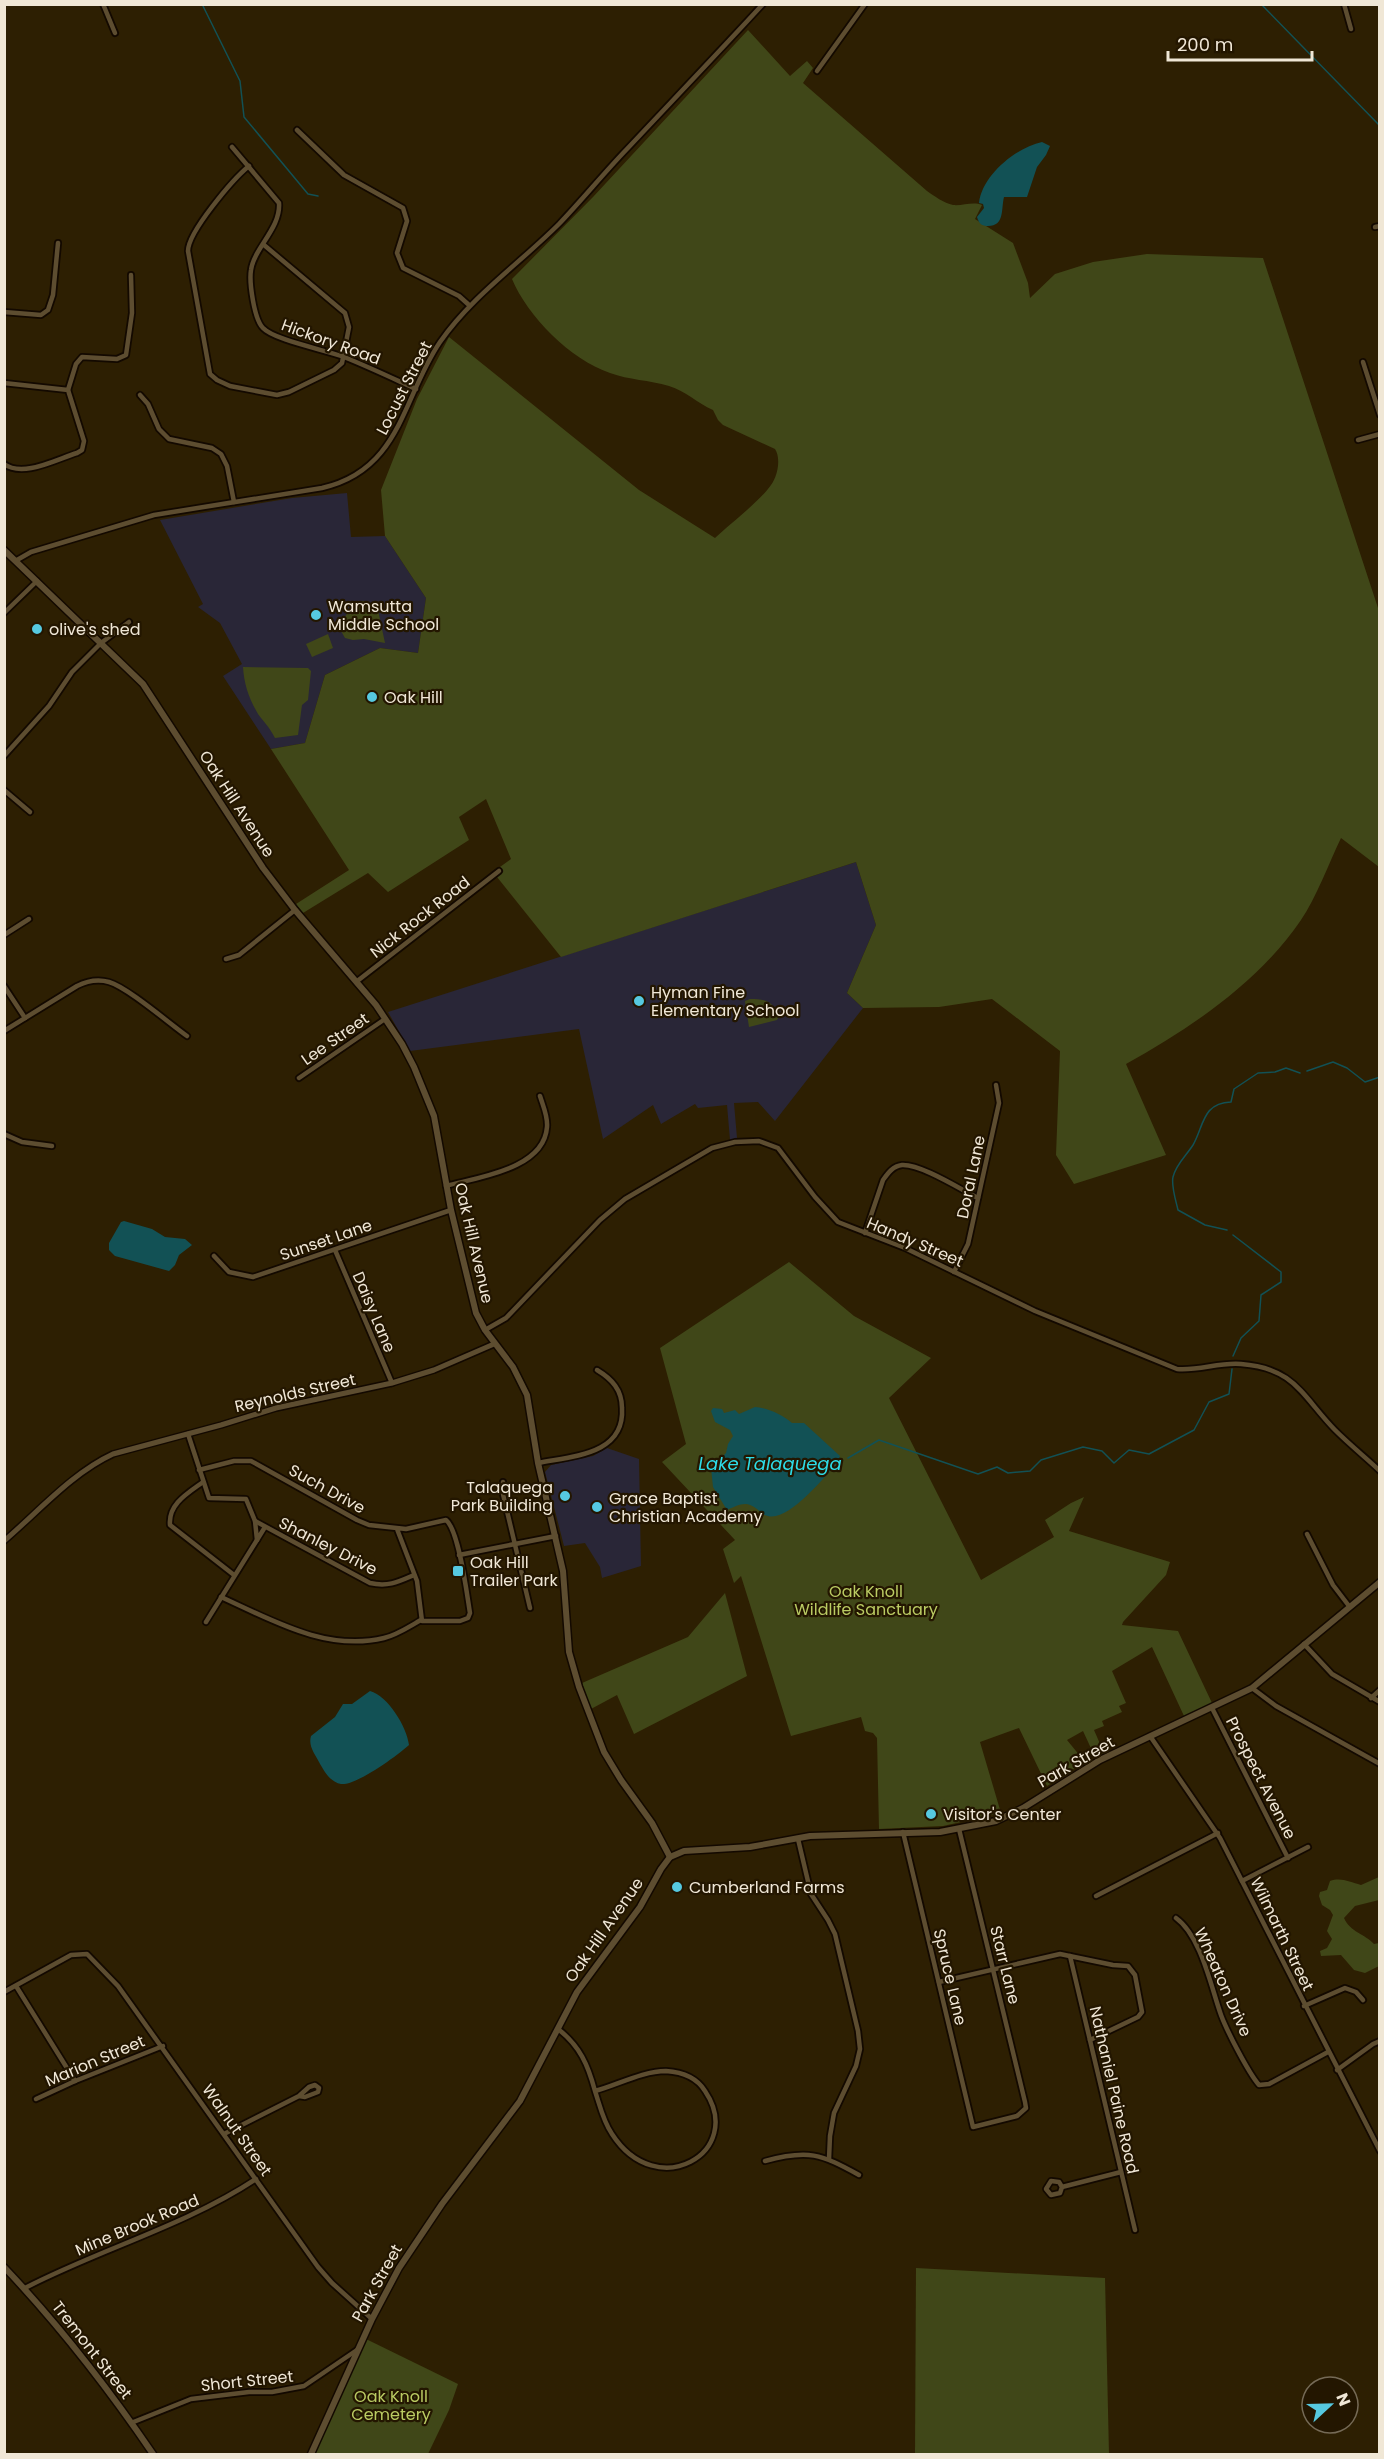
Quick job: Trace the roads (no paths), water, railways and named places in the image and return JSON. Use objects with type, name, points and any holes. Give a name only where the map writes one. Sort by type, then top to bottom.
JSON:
[{"type":"main road","name":"Oak Hill Avenue","points":[[4,550],[131,671],[151,696],[253,854],[295,910],[386,1019],[402,1044],[434,1116],[446,1186],[472,1300],[485,1330],[513,1367],[527,1395],[538,1463],[563,1571],[569,1652],[585,1705],[612,1766],[653,1824],[670,1857],[640,1907],[588,1974],[530,2084],[493,2139]]},
{"type":"main road","name":"Park Street","points":[[670,1857],[684,1851],[733,1849],[826,1834],[940,1832],[980,1825],[1009,1815],[1083,1769],[1252,1688],[1380,1582]]},
{"type":"main road","name":"Park Street","points":[[311,2454],[372,2319],[399,2268],[425,2227],[493,2139]]},
{"type":"main road","name":"Tremont Street","points":[[4,2267],[62,2331],[153,2454]]},
{"type":"street","points":[[103,4],[115,33]]},
{"type":"street","points":[[751,4],[758,10]]},
{"type":"street","name":"Locust Street","points":[[17,560],[31,552],[128,522],[332,486],[360,472],[376,460],[389,444],[438,345],[469,305],[558,224],[764,4]]},
{"type":"street","points":[[1344,4],[1351,29]]},
{"type":"street","points":[[817,71],[862,5]]},
{"type":"street","points":[[297,130],[344,175],[403,208],[407,221],[397,253],[403,268],[459,296],[469,305]]},
{"type":"street","name":"Hickory Road","points":[[232,147],[279,203],[279,209],[264,245],[253,262],[250,272],[256,315],[261,325],[272,334],[344,357],[416,389]]},
{"type":"street","points":[[249,166],[232,183],[192,234],[188,245],[210,374],[230,386],[277,395],[289,392],[339,367],[344,357],[349,327],[345,313],[264,245]]},
{"type":"street","points":[[4,312],[41,315],[48,310],[53,295],[58,243]]},
{"type":"street","points":[[5,466],[13,469],[29,468],[82,450],[84,439],[68,390],[76,364],[82,357],[117,359],[126,355],[132,313],[131,275]]},
{"type":"street","points":[[1364,362],[1380,415]]},
{"type":"street","points":[[4,383],[68,390]]},
{"type":"street","points":[[140,395],[148,404],[159,429],[169,439],[212,448],[221,454],[228,470],[234,502]]},
{"type":"street","points":[[1358,440],[1380,434]]},
{"type":"street","points":[[4,613],[37,580]]},
{"type":"street","points":[[4,756],[42,714],[72,672],[101,643],[129,622]]},
{"type":"street","points":[[4,790],[30,812]]},
{"type":"street","name":"Nick Rock Road","points":[[356,982],[499,871]]},
{"type":"street","points":[[226,958],[239,955],[295,910]]},
{"type":"street","points":[[4,935],[29,919]]},
{"type":"street","points":[[4,1031],[77,986],[101,981],[118,986],[187,1036]]},
{"type":"street","points":[[4,986],[25,1018]]},
{"type":"street","name":"Lee Street","points":[[299,1078],[386,1019]]},
{"type":"street","name":"Doral Lane","points":[[954,1272],[968,1244],[999,1102],[996,1085]]},
{"type":"street","points":[[446,1186],[521,1164],[532,1156],[542,1145],[548,1125],[540,1096]]},
{"type":"street","points":[[4,1134],[22,1142],[52,1146]]},
{"type":"street","name":"Handy Street","points":[[485,1330],[506,1318],[615,1206],[684,1163],[726,1144],[759,1141],[778,1148],[815,1197],[838,1222],[905,1248],[1035,1311],[1164,1365],[1191,1370],[1238,1363],[1271,1369],[1298,1385],[1336,1431],[1380,1471]]},
{"type":"street","points":[[866,1233],[883,1180],[888,1172],[897,1166],[912,1166],[978,1198]]},
{"type":"street","name":"Sunset Lane","points":[[214,1256],[229,1272],[253,1277],[451,1210]]},
{"type":"street","name":"Daisy Lane","points":[[335,1250],[392,1383]]},
{"type":"street","name":"Reynolds Street","points":[[4,1541],[75,1478],[100,1460],[276,1408],[392,1383],[434,1370],[494,1344]]},
{"type":"street","points":[[538,1463],[594,1451],[614,1439],[622,1417],[621,1398],[609,1377],[597,1370]]},
{"type":"street","points":[[188,1434],[209,1498],[246,1499],[255,1521],[257,1540]]},
{"type":"street","name":"Such Drive","points":[[199,1470],[234,1461],[251,1461],[369,1525],[397,1529],[446,1520],[453,1529],[459,1555]]},
{"type":"street","points":[[203,1482],[175,1505],[170,1513],[170,1525],[234,1575]]},
{"type":"street","points":[[503,1482],[502,1490],[530,1608]]},
{"type":"street","name":"Shanley Drive","points":[[255,1521],[370,1583],[382,1586],[414,1575]]},
{"type":"street","points":[[206,1622],[265,1527]]},
{"type":"street","points":[[397,1529],[414,1575],[420,1600],[421,1620]]},
{"type":"street","points":[[1307,1534],[1333,1585],[1349,1606]]},
{"type":"street","points":[[222,1597],[285,1626],[315,1636],[365,1640],[391,1636],[421,1620],[426,1622],[468,1618],[470,1613],[459,1555],[555,1536]]},
{"type":"street","points":[[1304,1644],[1332,1674],[1380,1702]]},
{"type":"street","points":[[1252,1688],[1276,1706],[1380,1764]]},
{"type":"street","points":[[1371,1698],[1380,1690]]},
{"type":"street","name":"Prospect Avenue","points":[[1212,1708],[1288,1858]]},
{"type":"street","name":"Wilmarth Street","points":[[1150,1736],[1218,1833],[1304,2006],[1380,2151]]},
{"type":"street","name":"Starr Lane","points":[[959,1829],[1026,2108],[1017,2116],[974,2127]]},
{"type":"street","name":"Spruce Lane","points":[[903,1832],[974,2127]]},
{"type":"street","points":[[1096,1896],[1218,1833]]},
{"type":"street","points":[[798,1839],[811,1894],[835,1934],[860,2040],[856,2066],[838,2103],[831,2125],[830,2159]]},
{"type":"street","points":[[1242,1881],[1308,1847]]},
{"type":"street","name":"Wheaton Drive","points":[[1176,1918],[1188,1931],[1212,1980],[1224,2020],[1259,2085],[1269,2084],[1328,2052]]},
{"type":"street","name":"Walnut Street","points":[[16,1986],[71,1954],[85,1953],[93,1958],[118,1986],[163,2046],[326,2277],[372,2319]]},
{"type":"street","points":[[939,1982],[1060,1954],[1128,1966],[1135,1975],[1142,2012],[1138,2017],[1090,2040]]},
{"type":"street","name":"Nathaniel Paine Road","points":[[1070,1956],[1135,2230]]},
{"type":"street","points":[[4,1992],[16,1986],[75,2081]]},
{"type":"street","points":[[1304,2006],[1345,1988],[1356,1992],[1363,2000]]},
{"type":"street","points":[[558,2029],[569,2038],[589,2067],[595,2091],[605,2123],[621,2146],[647,2165],[660,2169],[682,2167],[702,2154],[710,2143],[716,2116],[712,2101],[702,2086],[690,2077],[677,2072],[663,2071],[595,2091]]},
{"type":"street","points":[[1337,2070],[1380,2041]]},
{"type":"street","name":"Marion Street","points":[[36,2099],[163,2046]]},
{"type":"street","points":[[224,2134],[299,2096]]},
{"type":"street","points":[[765,2161],[796,2153],[830,2159],[859,2175]]},
{"type":"street","points":[[1062,2187],[1122,2172]]},
{"type":"street","name":"Mine Brook Road","points":[[25,2288],[214,2204],[256,2179]]},
{"type":"street","name":"Short Street","points":[[131,2423],[191,2399],[249,2392],[272,2392],[304,2386],[358,2349]]},
{"type":"water","points":[[1042,142],[1050,146],[1037,167],[1027,197],[1004,197],[1000,220],[993,225],[981,224],[977,217],[984,208],[983,204],[979,203],[987,182],[1012,156]]},
{"type":"water","points":[[121,1222],[152,1229],[165,1237],[185,1239],[192,1245],[179,1255],[175,1265],[169,1271],[115,1256],[109,1250],[109,1243]]},
{"type":"water","name":"Lake Talaquega","points":[[755,1407],[775,1412],[792,1423],[804,1423],[840,1456],[837,1464],[805,1498],[776,1516],[766,1516],[753,1506],[746,1504],[727,1510],[713,1487],[711,1468],[726,1453],[733,1436],[730,1430],[715,1422],[711,1411],[713,1408],[722,1409],[724,1413],[735,1410],[739,1414]]},
{"type":"water","points":[[370,1691],[383,1699],[401,1721],[409,1745],[366,1775],[348,1783],[337,1783],[328,1776],[314,1753],[310,1743],[311,1736],[335,1717],[343,1704],[352,1704]]},
{"type":"waterway","points":[[202,4],[240,81],[244,117],[308,194],[318,196]]},
{"type":"waterway","points":[[1261,4],[1380,126]]},
{"type":"waterway","points":[[1307,1071],[1333,1062],[1347,1068],[1365,1082],[1380,1077]]},
{"type":"waterway","points":[[1227,1230],[1205,1225],[1178,1210],[1173,1185],[1176,1168],[1193,1145],[1209,1111],[1221,1103],[1231,1102],[1234,1089],[1258,1073],[1275,1072],[1286,1068],[1300,1073]]},
{"type":"waterway","points":[[1233,1235],[1281,1272],[1281,1282],[1261,1295],[1259,1321],[1241,1338],[1233,1356]]},
{"type":"waterway","points":[[848,1458],[879,1440],[978,1474],[997,1467],[1008,1473],[1030,1471],[1041,1460],[1083,1447],[1102,1451],[1114,1463],[1129,1450],[1149,1454],[1194,1430],[1209,1402],[1229,1394],[1232,1369]]},
{"type":"place","name":"Wamsutta Middle School","points":[[316,615]]},
{"type":"place","name":"olive's shed","points":[[37,629]]},
{"type":"place","name":"Oak Hill","points":[[372,697]]},
{"type":"place","name":"Hyman Fine Elementary School","points":[[639,1001]]},
{"type":"place","name":"Talaquega Park Building","points":[[565,1496]]},
{"type":"place","name":"Grace Baptist Christian Academy","points":[[597,1507]]},
{"type":"place","name":"Oak Hill Trailer Park","points":[[458,1571]]},
{"type":"place","name":"Visitor's Center","points":[[931,1814]]},
{"type":"place","name":"Cumberland Farms","points":[[677,1887]]},
{"type":"park label","name":"Oak Knoll Wildlife Sanctuary","points":[[866,1600]]},
{"type":"park label","name":"Oak Knoll Cemetery","points":[[391,2405]]}]
